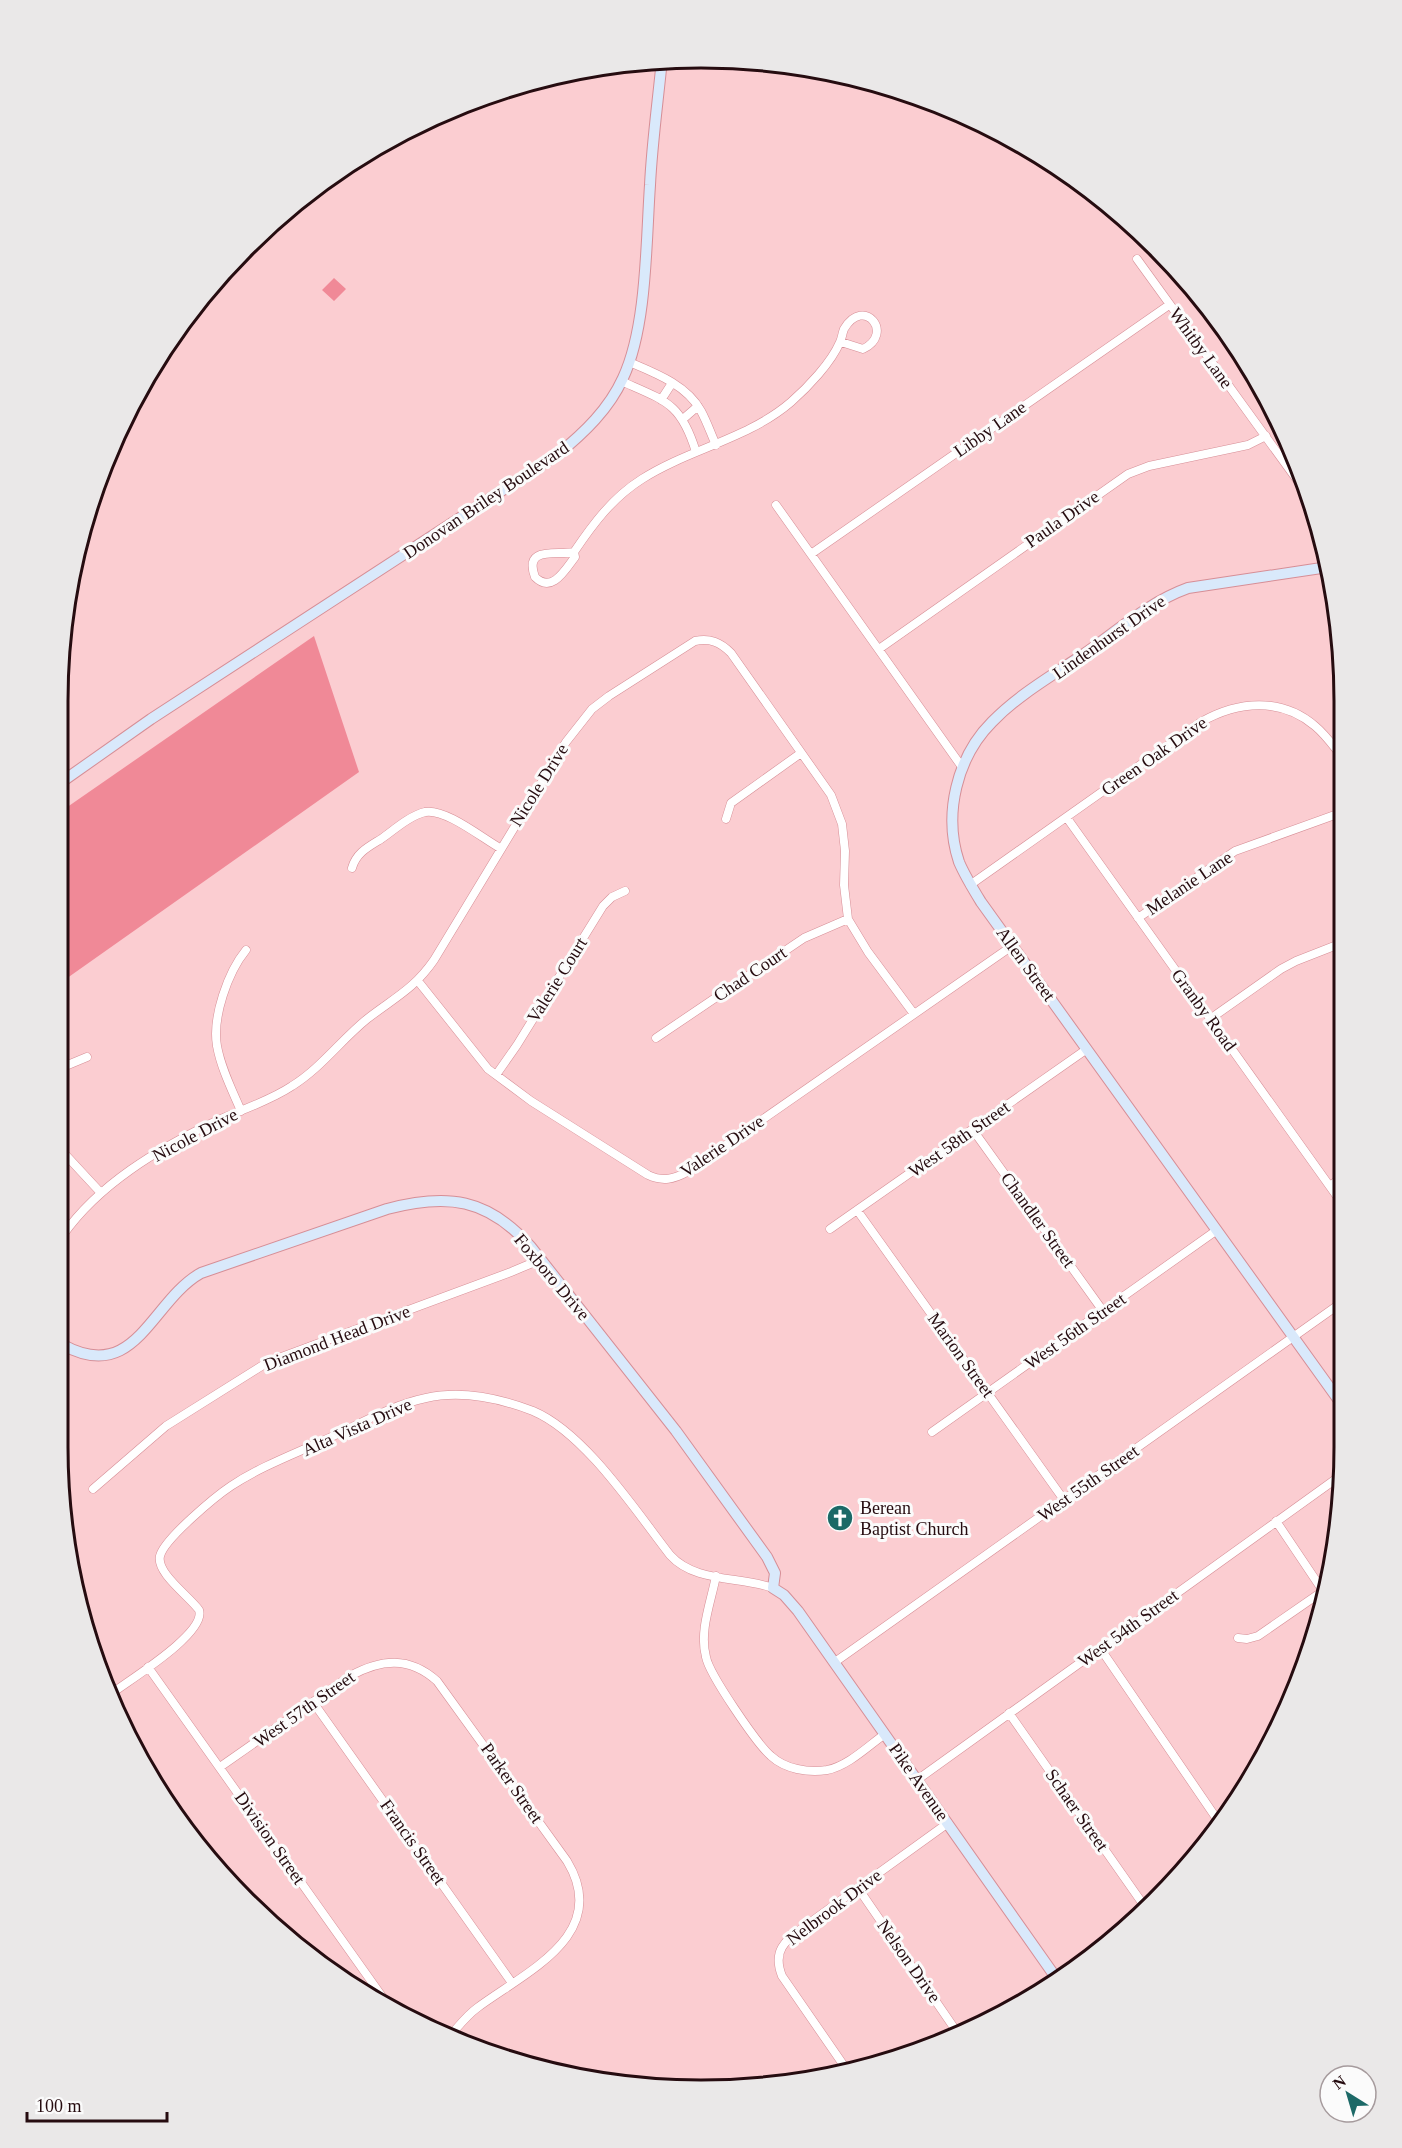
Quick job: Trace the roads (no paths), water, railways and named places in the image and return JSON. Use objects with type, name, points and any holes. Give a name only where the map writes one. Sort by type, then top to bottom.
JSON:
[{"type":"street","name":"Donovan Briley Boulevard","points":[[68,778],[168,709],[558,454],[588,428],[605,407],[621,381],[636,335],[641,303],[661,69]]},
{"type":"street","name":"Whitby Lane","points":[[1137,259],[1291,470]]},
{"type":"street","name":"Libby Lane","points":[[811,554],[1169,304]]},
{"type":"street","points":[[574,552],[552,552],[539,555],[533,565],[535,578],[547,584],[558,579],[599,516],[624,493],[658,470],[757,426],[790,403],[815,378],[841,342],[843,332],[856,317],[867,316],[873,320],[877,328],[877,335],[872,344],[863,348],[841,342]]},
{"type":"street","points":[[629,362],[686,392],[698,406],[716,445]]},
{"type":"street","points":[[621,381],[661,400],[680,414],[691,434],[696,452]]},
{"type":"street","points":[[661,400],[672,383]]},
{"type":"street","points":[[683,419],[698,406]]},
{"type":"street","name":"Paula Drive","points":[[879,649],[1128,474],[1149,466],[1248,445],[1266,436]]},
{"type":"street","points":[[776,505],[962,767]]},
{"type":"street","name":"Lindenhurst Drive","points":[[962,767],[979,738],[999,715],[1164,598],[1195,587],[1320,568]]},
{"type":"street","name":"Nicole Drive","points":[[68,1229],[101,1193],[157,1154],[197,1131],[282,1092],[303,1079],[359,1026],[418,981],[434,960],[566,742],[585,717],[609,696],[695,641],[717,642],[731,653],[831,795],[842,824],[845,851],[844,885],[848,919],[868,952],[914,1014]]},
{"type":"street","name":"Green Oak Drive","points":[[970,885],[1201,722],[1229,708],[1263,704],[1290,711],[1315,726],[1334,748]]},
{"type":"street","points":[[726,819],[731,803],[801,753]]},
{"type":"street","name":"Allen Street","points":[[962,767],[954,801],[954,833],[959,861],[970,885],[1334,1394]]},
{"type":"street","points":[[352,868],[355,859],[362,851],[426,812],[438,812],[500,848]]},
{"type":"street","name":"Melanie Lane","points":[[1138,918],[1236,851],[1334,815]]},
{"type":"street","name":"Granby Road","points":[[1067,818],[1334,1192]]},
{"type":"street","name":"Valerie Court","points":[[496,1075],[603,906],[612,897],[625,891]]},
{"type":"street","name":"Chad Court","points":[[656,1038],[804,938],[848,919]]},
{"type":"street","name":"Valerie Drive","points":[[418,981],[476,1056],[496,1075],[531,1101],[648,1175],[660,1179],[672,1179],[687,1172],[1012,945]]},
{"type":"street","points":[[1210,1019],[1296,960],[1334,946]]},
{"type":"street","points":[[241,1111],[219,1054],[216,1034],[227,985],[246,950]]},
{"type":"street","name":"West 58th Street","points":[[830,1229],[1087,1049]]},
{"type":"street","points":[[68,1065],[87,1057]]},
{"type":"street","name":"Chandler Street","points":[[974,1130],[1103,1311]]},
{"type":"street","points":[[68,1157],[101,1193]]},
{"type":"street","points":[[1330,1186],[1334,1183]]},
{"type":"street","name":"Foxboro Drive","points":[[68,1347],[96,1356],[121,1351],[140,1337],[182,1287],[209,1269],[416,1202],[448,1200],[480,1209],[509,1226],[524,1239],[676,1431],[772,1565],[775,1581],[773,1588]]},
{"type":"street","name":"Marion Street","points":[[857,1210],[1064,1500]]},
{"type":"street","name":"West 56th Street","points":[[932,1432],[1217,1230]]},
{"type":"street","name":"Diamond Head Drive","points":[[93,1489],[166,1426],[268,1362],[511,1272],[530,1264],[538,1257]]},
{"type":"street","name":"West 55th Street","points":[[835,1662],[1334,1308]]},
{"type":"street","name":"Alta Vista Drive","points":[[148,1667],[180,1643],[199,1622],[200,1613],[196,1606],[164,1570],[160,1560],[164,1546],[218,1496],[246,1477],[410,1402],[425,1398],[452,1395],[480,1397],[534,1412],[552,1422],[602,1467],[673,1558],[694,1571],[773,1588]]},
{"type":"street","name":"West 54th Street","points":[[917,1780],[1333,1481]]},
{"type":"street","points":[[1276,1521],[1319,1585]]},
{"type":"street","points":[[716,1576],[705,1628],[705,1656],[715,1678],[771,1756],[801,1770],[830,1769],[846,1761],[885,1734]]},
{"type":"street","name":"Pike Avenue","points":[[773,1588],[784,1595],[798,1611],[1053,1974]]},
{"type":"street","points":[[1238,1638],[1247,1639],[1258,1636],[1316,1596]]},
{"type":"street","points":[[1100,1648],[1215,1817]]},
{"type":"street","name":"West 57th Street","points":[[220,1767],[364,1668],[378,1663],[393,1662]]},
{"type":"street","name":"Parker Street","points":[[393,1662],[419,1669],[438,1681],[567,1862],[577,1882],[579,1902],[576,1922],[569,1936],[553,1953],[512,1983]]},
{"type":"street","points":[[116,1690],[148,1667]]},
{"type":"street","name":"Division Street","points":[[148,1667],[380,1994]]},
{"type":"street","name":"Francis Street","points":[[313,1702],[512,1983]]},
{"type":"street","name":"Schaer Street","points":[[1009,1713],[1141,1902]]},
{"type":"street","name":"Nelbrook Drive","points":[[843,2064],[786,1983],[779,1969],[778,1960],[782,1946],[787,1939],[948,1823]]},
{"type":"street","name":"Nelson Drive","points":[[858,1888],[954,2027]]},
{"type":"street","points":[[455,2030],[467,2016],[512,1983]]},
{"type":"place","name":"Berean Baptist Church","points":[[840,1518]]}]
